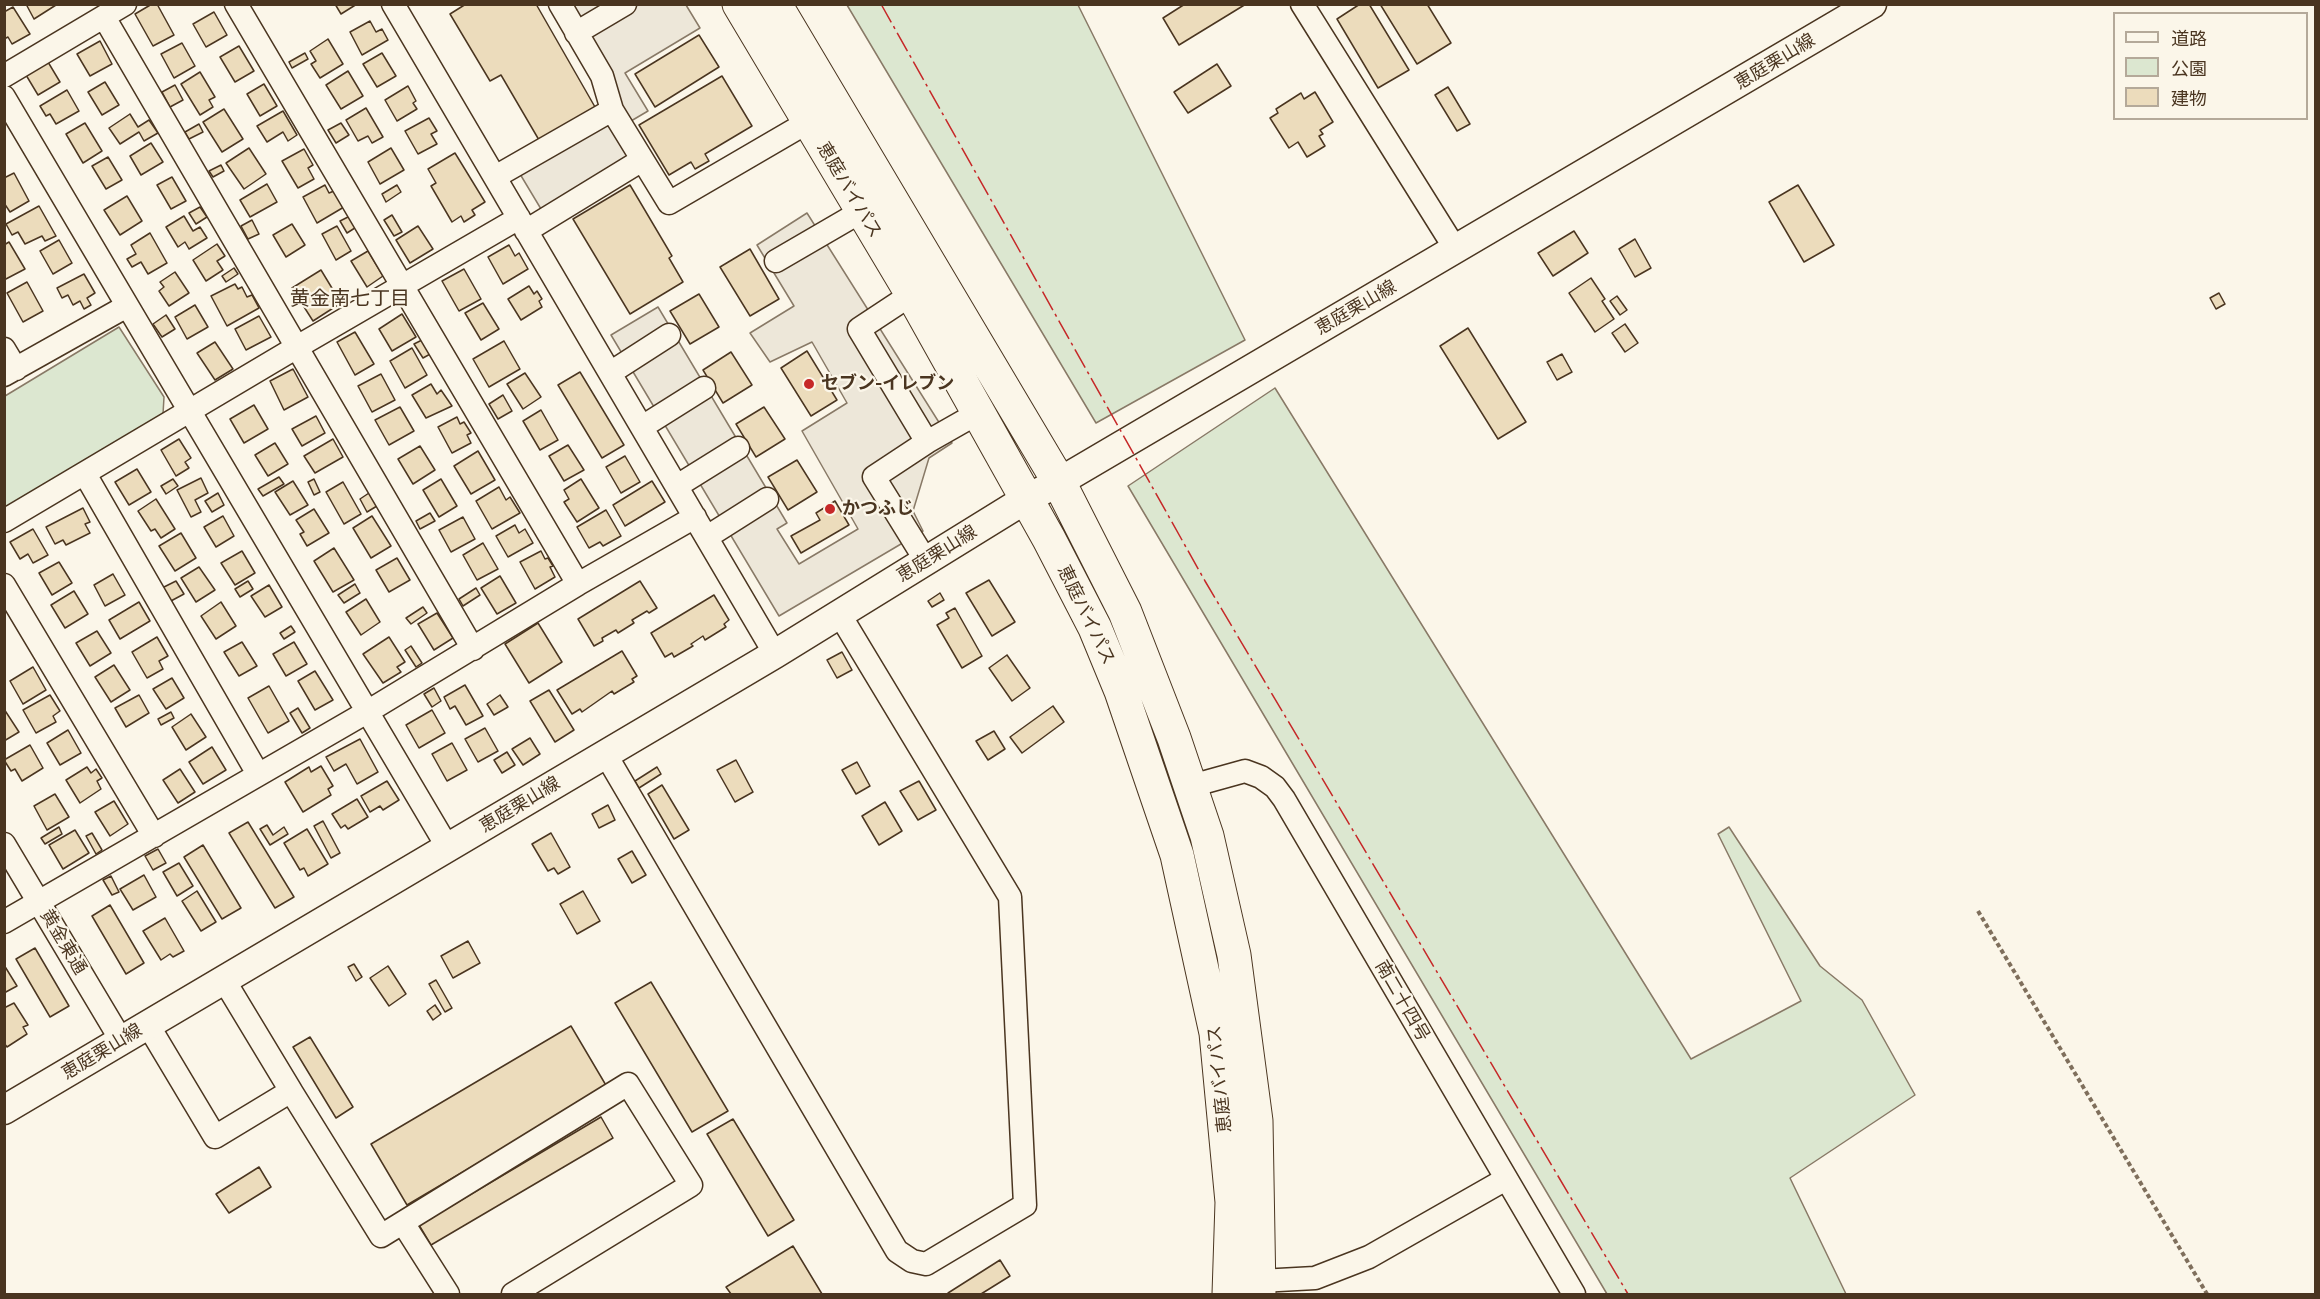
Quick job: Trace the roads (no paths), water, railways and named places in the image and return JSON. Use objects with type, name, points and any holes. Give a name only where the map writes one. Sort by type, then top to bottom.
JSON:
[{"type":"highway","name":"恵庭バイパス","points":[[739,4],[912,294],[1026,499],[1095,628],[1129,713],[1177,855],[1216,1033],[1232,1202],[1229,1294]]},
{"type":"highway","name":"恵庭バイパス","points":[[776,4],[1059,482],[1125,612],[1191,786],[1207,836],[1234,955],[1256,1121],[1260,1288]]},
{"type":"main road","name":"恵庭栗山線","points":[[4,1110],[775,654],[1026,499],[1059,482],[1456,250],[1872,4]]},
{"type":"street","points":[[4,76],[125,4]]},
{"type":"street","points":[[236,4],[578,584]]},
{"type":"street","points":[[393,4],[775,654]]},
{"type":"street","points":[[560,4],[602,76],[612,110],[669,203],[808,122]]},
{"type":"street","points":[[576,33],[625,4]]},
{"type":"street","points":[[1302,4],[1456,250]]},
{"type":"street","points":[[104,17],[473,649]]},
{"type":"street","points":[[4,97],[448,848]]},
{"type":"street","points":[[495,177],[612,110]]},
{"type":"street","points":[[4,521],[403,285],[523,225],[642,160]]},
{"type":"street","points":[[776,261],[862,211]]},
{"type":"street","points":[[912,294],[858,329],[927,442]]},
{"type":"street","points":[[4,349],[10,372],[127,306]]},
{"type":"street","points":[[610,373],[669,335]]},
{"type":"street","points":[[642,427],[704,388]]},
{"type":"street","points":[[926,561],[874,477],[927,442],[978,413]]},
{"type":"street","points":[[677,486],[738,448]]},
{"type":"street","points":[[85,474],[258,774]]},
{"type":"street","points":[[707,537],[767,499]]},
{"type":"street","points":[[4,922],[367,712],[578,584],[695,517]]},
{"type":"street","points":[[4,585],[154,836]]},
{"type":"street","points":[[606,754],[897,1251],[912,1261],[926,1264],[1016,1211],[1025,1205],[1010,897],[840,615]]},
{"type":"street","name":"南二十四号","points":[[1191,786],[1245,771],[1261,777],[1280,793],[1574,1294]]},
{"type":"street","name":"黄金東通","points":[[4,844],[122,1040]]},
{"type":"street","points":[[224,980],[381,1236],[628,1084],[691,1185],[513,1294]]},
{"type":"street","points":[[148,1025],[215,1137],[291,1091]]},
{"type":"street","points":[[1260,1288],[1315,1278],[1369,1257],[1506,1179]]},
{"type":"street","points":[[403,1223],[448,1294]]},
{"type":"place","name":"セブン-イレブン","points":[[809,384]]},
{"type":"place","name":"かつふじ","points":[[830,509]]},
{"type":"district","name":"黄金南七丁目","points":[[350,299]]}]
